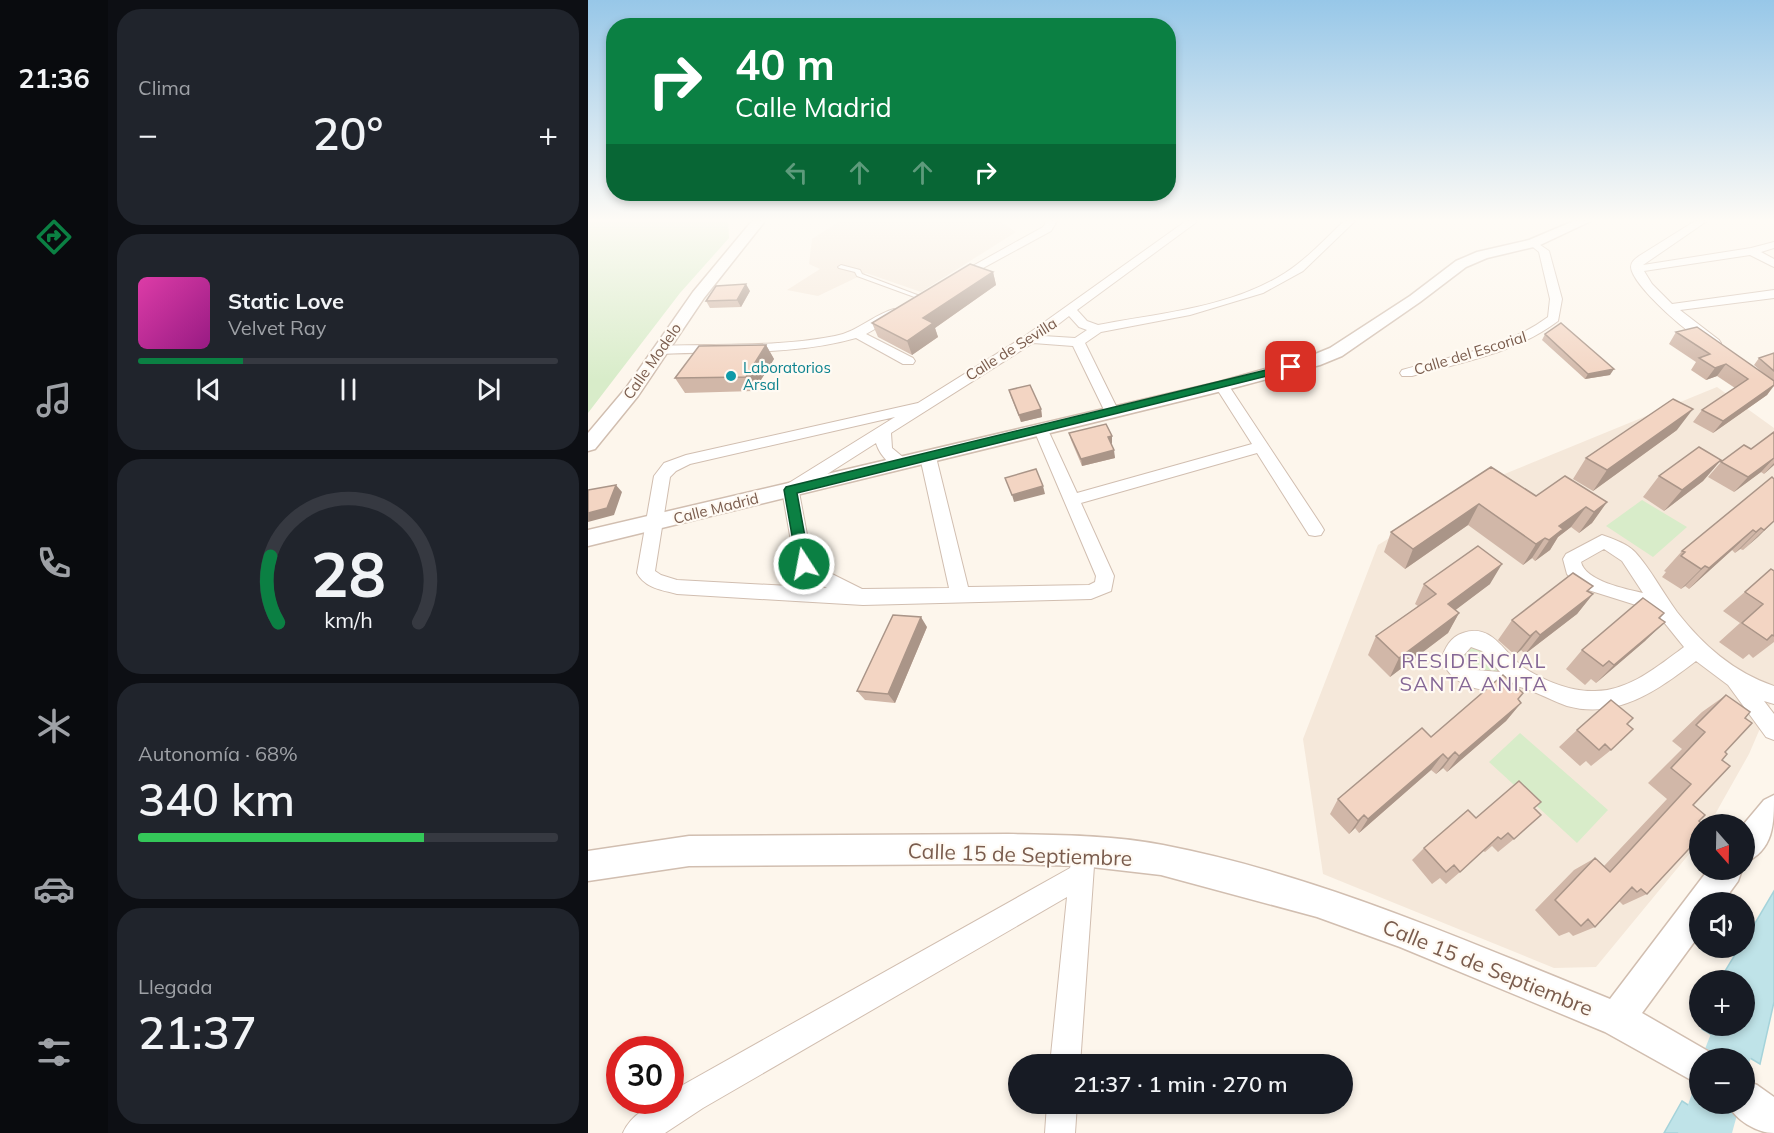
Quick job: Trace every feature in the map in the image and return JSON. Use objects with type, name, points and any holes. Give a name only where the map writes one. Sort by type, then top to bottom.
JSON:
[{"type":"street","name":"Calle Modelo","points":[[588,445],[632,392],[659,350],[715,274]]},
{"type":"street","points":[[659,350],[835,340],[857,334],[966,274]]},
{"type":"street","name":"Calle de Sevilla","points":[[790,490],[1030,339],[1071,311],[1118,274]]},
{"type":"street","points":[[1030,339],[1078,342],[1097,329],[1239,298],[1281,281],[1291,274]]},
{"type":"street","name":"Calle Madrid","points":[[588,538],[1222,386],[1314,361],[1336,352],[1448,274]]},
{"type":"street","name":"Calle del Escorial","points":[[1407,373],[1511,342],[1541,330],[1554,318],[1556,299],[1550,274]]},
{"type":"street","points":[[1640,274],[1648,288],[1722,349]]},
{"type":"street","points":[[1670,308],[1774,294]]},
{"type":"street","points":[[1071,311],[1083,324],[1097,329]]},
{"type":"street","points":[[857,334],[908,361]]},
{"type":"street","points":[[1078,342],[1112,412]]},
{"type":"street","points":[[1222,386],[1316,530]]},
{"type":"street","points":[[920,407],[676,463],[664,472],[646,573],[655,581],[677,587],[863,597],[1091,592],[1104,586],[1105,576],[1041,430]]},
{"type":"street","points":[[884,430],[882,440],[884,449],[891,458],[902,463]]},
{"type":"street","points":[[1072,500],[1262,446]]},
{"type":"street","points":[[928,457],[960,594]]},
{"type":"street","points":[[790,490],[804,564],[818,575],[863,597]]},
{"type":"street","points":[[1661,605],[1698,648],[1731,677],[1774,729]]},
{"type":"street","points":[[1523,678],[1539,688],[1595,702],[1622,698],[1698,648]]},
{"type":"street","points":[[1731,677],[1753,689],[1774,695]]},
{"type":"street","points":[[1755,834],[1774,810]]},
{"type":"street","name":"Calle 15 de Septiembre","points":[[588,866],[689,851],[1008,849],[1082,863],[1161,860],[1225,875],[1317,902],[1400,931],[1617,1019],[1689,1060]]},
{"type":"street","points":[[1066,1054],[1082,863]]},
{"type":"street","points":[[638,1133],[702,1091],[1082,863]]},
{"type":"street","points":[[1710,892],[1719,880]]},
{"type":"street","points":[[1617,1019],[1689,920]]},
{"type":"street","points":[[1755,1106],[1774,1119]]},
{"type":"street","points":[[1060,1133],[1061,1114]]},
{"type":"lane","points":[[859,274],[933,292]]},
{"type":"shaded area","points":[[812,274],[864,274],[818,296],[787,290]]},
{"type":"shaded area","points":[[869,274],[950,274],[921,292]]},
{"type":"shaded area","points":[[1717,387],[1774,428],[1774,696],[1749,754],[1715,814],[1689,814],[1689,854],[1596,967],[1554,968],[1323,874],[1303,739],[1378,545],[1475,486]]},
{"type":"green space","points":[[588,274],[697,274],[680,293],[588,413]]},
{"type":"green space","points":[[1642,500],[1687,527],[1653,557],[1606,526]]},
{"type":"green space","points":[[1477,647],[1508,673],[1483,676],[1462,666],[1462,656],[1468,649]]},
{"type":"green space","points":[[1520,733],[1608,810],[1577,843],[1489,762]]},
{"type":"water","points":[[1774,891],[1774,1002],[1760,1064],[1755,1061],[1755,1048],[1733,1048],[1714,1036],[1755,1036],[1755,970],[1726,970],[1733,958],[1755,958],[1755,923]]},
{"type":"water","points":[[1682,1101],[1689,1106],[1689,1114],[1702,1114],[1731,1133],[1664,1133]]},
{"type":"building","points":[[954,274],[990,274],[923,318],[933,323],[907,341],[872,323]]},
{"type":"building","points":[[746,284],[737,300],[706,301],[716,286]]},
{"type":"building","points":[[1561,323],[1614,369],[1588,374],[1545,334]]},
{"type":"building","points":[[1697,327],[1774,381],[1774,385],[1723,421],[1702,410],[1748,379],[1726,364],[1715,368],[1699,358],[1710,354],[1676,332]]},
{"type":"building","points":[[766,345],[746,377],[675,378],[699,346]]},
{"type":"building","points":[[1774,353],[1774,371],[1759,358]]},
{"type":"building","points":[[1030,385],[1041,409],[1019,415],[1009,390]]},
{"type":"building","points":[[1673,399],[1693,409],[1607,470],[1586,458]]},
{"type":"building","points":[[1106,424],[1112,436],[1108,437],[1114,450],[1081,459],[1069,433]]},
{"type":"building","points":[[1774,432],[1774,458],[1748,477],[1721,462],[1744,445],[1751,449]]},
{"type":"building","points":[[1699,447],[1721,460],[1682,490],[1659,476]]},
{"type":"building","points":[[1491,467],[1536,496],[1565,476],[1607,502],[1594,512],[1586,507],[1559,526],[1563,529],[1549,540],[1545,538],[1536,544],[1479,504],[1413,549],[1391,532]]},
{"type":"building","points":[[1036,469],[1043,486],[1012,495],[1005,478]]},
{"type":"building","points":[[1772,477],[1774,479],[1774,521],[1764,530],[1761,528],[1756,532],[1753,530],[1709,568],[1705,566],[1701,569],[1681,556],[1685,552],[1682,551]]},
{"type":"building","points":[[616,485],[607,508],[588,513],[588,490]]},
{"type":"building","points":[[1478,546],[1502,564],[1448,604],[1459,613],[1399,658],[1376,636],[1436,594],[1424,584]]},
{"type":"building","points":[[1771,569],[1774,571],[1774,636],[1772,635],[1767,640],[1742,623],[1763,604],[1745,592]]},
{"type":"building","points":[[1573,573],[1593,586],[1587,591],[1593,594],[1540,635],[1536,631],[1530,636],[1512,620]]},
{"type":"building","points":[[1643,598],[1664,613],[1659,618],[1665,622],[1614,665],[1609,661],[1603,666],[1582,650]]},
{"type":"building","points":[[893,615],[921,617],[888,694],[857,691]]},
{"type":"building","points":[[1503,675],[1523,693],[1518,699],[1521,703],[1459,756],[1455,752],[1448,759],[1443,754],[1368,819],[1364,815],[1358,821],[1338,799],[1422,728],[1431,737]]},
{"type":"building","points":[[1726,695],[1750,712],[1745,718],[1752,723],[1725,752],[1727,754],[1722,760],[1730,766],[1693,805],[1704,814],[1689,814],[1689,849],[1647,894],[1641,889],[1637,892],[1632,887],[1595,927],[1588,919],[1581,926],[1555,900],[1595,858],[1610,872],[1691,784],[1671,768],[1705,732],[1696,725]]},
{"type":"building","points":[[1611,700],[1633,718],[1627,724],[1633,729],[1611,750],[1605,744],[1599,750],[1577,730]]},
{"type":"building","points":[[1519,781],[1541,802],[1534,808],[1541,815],[1514,839],[1508,833],[1501,839],[1498,837],[1460,872],[1454,865],[1446,872],[1424,848],[1468,810],[1476,818]]},
{"type":"waterway","points":[[1730,1048],[1735,1036]]},
{"type":"waterway","points":[[1705,1133],[1711,1114]]},
{"type":"place","name":"Laboratorios Arsal","points":[[731,376]]},
{"type":"district","name":"RESIDENCIAL SANTA ANITA","points":[[1474,672]]},
{"type":"route","points":[[804,564],[790,490],[1222,386],[1291,367]]}]
